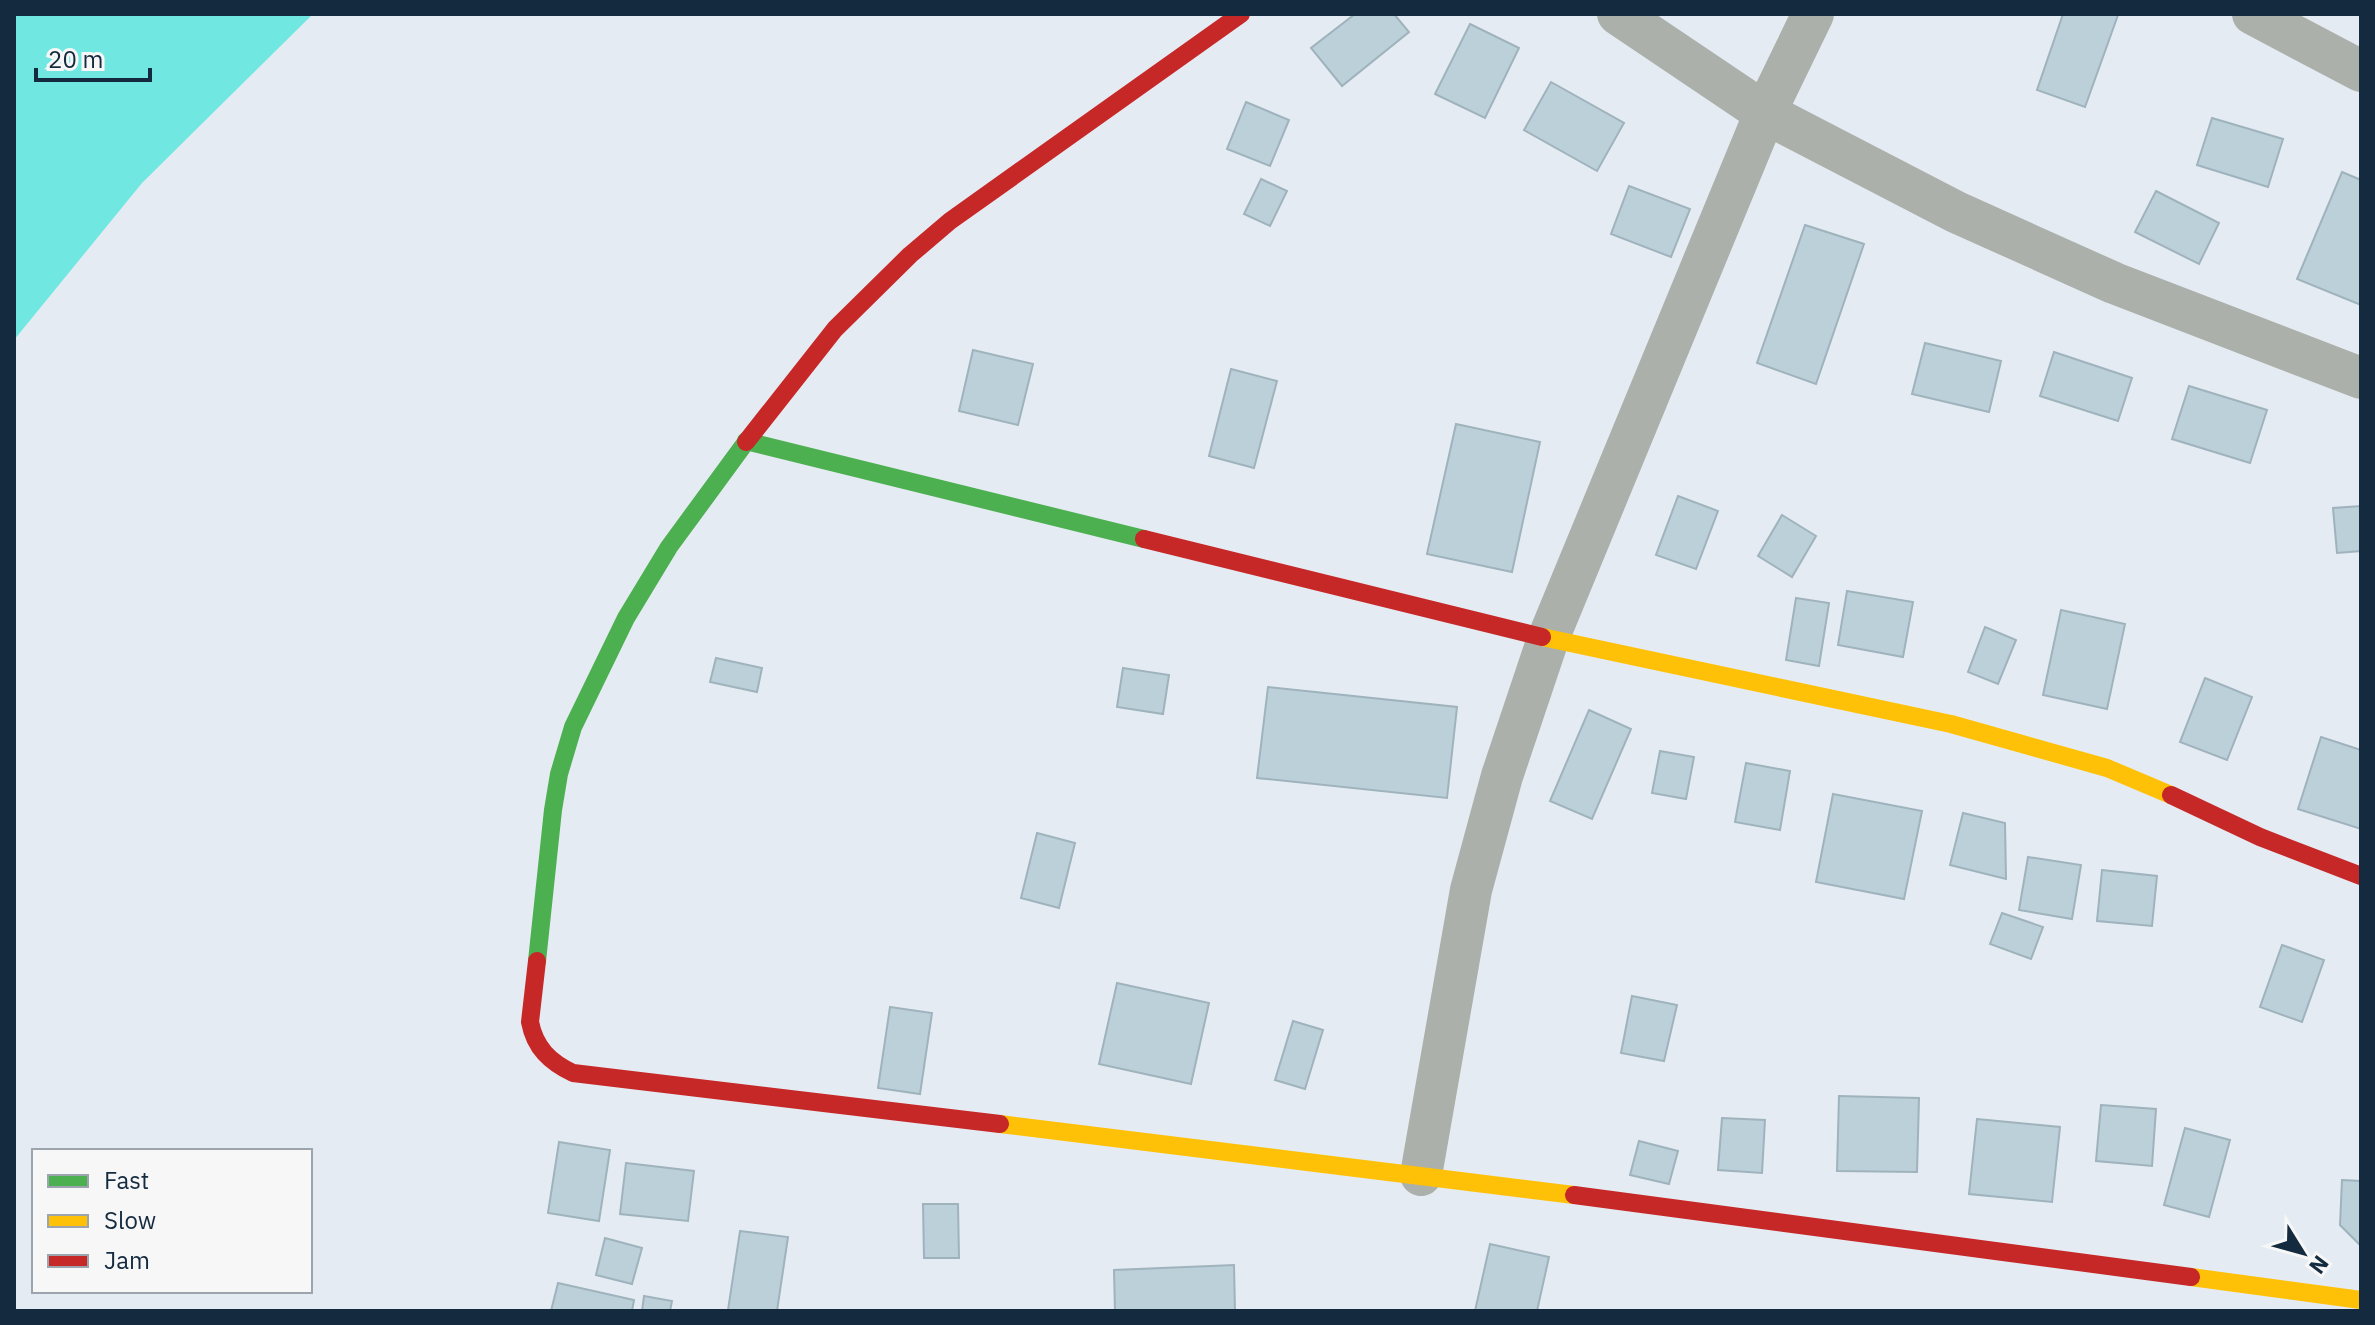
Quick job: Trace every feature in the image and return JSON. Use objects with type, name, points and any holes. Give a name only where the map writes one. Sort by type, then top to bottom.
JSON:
[{"type":"street","points":[[1241,14],[950,221],[910,255],[835,329],[746,441],[669,547],[626,618],[573,727],[559,774],[530,1022],[532,1035],[548,1059],[573,1073],[1421,1175],[2361,1300]]},
{"type":"street","points":[[1618,14],[1765,113],[2008,237],[2114,283],[2361,378]]},
{"type":"street","points":[[1421,1175],[1471,890],[1502,776],[1548,639],[1765,113],[1813,14]]},
{"type":"street","points":[[2253,14],[2361,71]]},
{"type":"street","points":[[746,441],[1548,639],[1951,724],[2035,746],[2107,768],[2260,837],[2361,876]]},
{"type":"water","points":[[14,14],[313,14],[142,183],[14,340]]},
{"type":"building","points":[[1355,14],[1394,14],[1409,32],[1342,86],[1311,48]]},
{"type":"building","points":[[2063,14],[2118,15],[2085,107],[2037,90]]},
{"type":"building","points":[[1470,24],[1519,48],[1485,118],[1435,94]]},
{"type":"building","points":[[1551,82],[1624,123],[1597,171],[1524,130]]},
{"type":"building","points":[[1246,102],[1289,120],[1270,166],[1227,149]]},
{"type":"building","points":[[2212,118],[2283,139],[2268,187],[2197,165]]},
{"type":"building","points":[[2342,172],[2361,180],[2361,305],[2297,279]]},
{"type":"building","points":[[1261,179],[1287,191],[1270,226],[1244,214]]},
{"type":"building","points":[[1629,186],[1690,209],[1671,257],[1611,234]]},
{"type":"building","points":[[2156,191],[2219,223],[2199,264],[2135,232]]},
{"type":"building","points":[[1805,225],[1864,244],[1816,384],[1757,363]]},
{"type":"building","points":[[1925,343],[2001,361],[1989,412],[1912,394]]},
{"type":"building","points":[[973,350],[1033,364],[1018,425],[959,411]]},
{"type":"building","points":[[2054,352],[2132,378],[2118,421],[2040,396]]},
{"type":"building","points":[[1231,369],[1277,381],[1254,468],[1209,456]]},
{"type":"building","points":[[2189,386],[2267,410],[2250,463],[2172,439]]},
{"type":"building","points":[[1456,424],[1540,442],[1512,572],[1427,554]]},
{"type":"building","points":[[1678,496],[1718,511],[1696,569],[1656,555]]},
{"type":"building","points":[[2361,506],[2361,551],[2337,553],[2333,508]]},
{"type":"building","points":[[1782,515],[1816,536],[1792,577],[1758,556]]},
{"type":"building","points":[[1847,591],[1913,602],[1903,657],[1838,645]]},
{"type":"building","points":[[1796,598],[1829,603],[1819,666],[1786,660]]},
{"type":"building","points":[[2061,610],[2125,624],[2107,709],[2043,695]]},
{"type":"building","points":[[1985,627],[2016,640],[1998,684],[1968,672]]},
{"type":"building","points":[[716,658],[762,668],[757,692],[710,682]]},
{"type":"building","points":[[1123,668],[1169,675],[1163,714],[1117,707]]},
{"type":"building","points":[[2205,678],[2252,697],[2227,760],[2180,742]]},
{"type":"building","points":[[1268,687],[1457,707],[1447,798],[1257,778]]},
{"type":"building","points":[[1589,710],[1631,729],[1592,819],[1550,801]]},
{"type":"building","points":[[2321,737],[2361,750],[2361,829],[2298,809]]},
{"type":"building","points":[[1660,751],[1694,757],[1686,799],[1652,793]]},
{"type":"building","points":[[1746,763],[1790,771],[1780,830],[1735,822]]},
{"type":"building","points":[[1833,794],[1922,811],[1904,899],[1816,882]]},
{"type":"building","points":[[1963,813],[2005,823],[2006,879],[1950,865]]},
{"type":"building","points":[[1037,833],[1075,843],[1059,908],[1021,898]]},
{"type":"building","points":[[2028,857],[2081,865],[2072,919],[2019,910]]},
{"type":"building","points":[[2102,870],[2157,876],[2152,926],[2097,921]]},
{"type":"building","points":[[2002,913],[2043,927],[2031,959],[1990,944]]},
{"type":"building","points":[[2282,945],[2324,960],[2302,1022],[2260,1007]]},
{"type":"building","points":[[1117,983],[1209,1003],[1191,1084],[1099,1064]]},
{"type":"building","points":[[1632,996],[1677,1005],[1664,1061],[1621,1053]]},
{"type":"building","points":[[890,1007],[932,1013],[920,1094],[878,1088]]},
{"type":"building","points":[[1293,1021],[1323,1030],[1305,1089],[1275,1080]]},
{"type":"building","points":[[1839,1096],[1919,1098],[1917,1172],[1837,1171]]},
{"type":"building","points":[[2101,1105],[2156,1109],[2152,1166],[2096,1161]]},
{"type":"building","points":[[1722,1118],[1765,1120],[1762,1173],[1718,1170]]},
{"type":"building","points":[[1977,1119],[2060,1127],[2052,1202],[1969,1194]]},
{"type":"building","points":[[2185,1128],[2230,1140],[2209,1217],[2164,1205]]},
{"type":"building","points":[[1639,1141],[1678,1151],[1669,1184],[1630,1175]]},
{"type":"building","points":[[559,1142],[610,1150],[599,1221],[548,1213]]},
{"type":"building","points":[[626,1163],[694,1171],[688,1221],[620,1214]]},
{"type":"building","points":[[2342,1180],[2361,1181],[2361,1246],[2340,1225]]},
{"type":"building","points":[[923,1204],[958,1204],[959,1258],[924,1258]]},
{"type":"building","points":[[740,1231],[788,1237],[777,1311],[728,1310]]},
{"type":"building","points":[[605,1238],[642,1248],[632,1284],[596,1275]]},
{"type":"building","points":[[1490,1244],[1549,1257],[1537,1311],[1475,1311]]},
{"type":"building","points":[[1234,1265],[1235,1311],[1115,1311],[1114,1270]]},
{"type":"building","points":[[558,1283],[634,1300],[632,1311],[551,1311]]},
{"type":"building","points":[[644,1296],[672,1301],[670,1311],[642,1311]]},
{"type":"traffic: fast","points":[[746,441],[1144,539]]},
{"type":"traffic: fast","points":[[537,961],[553,810],[559,774],[573,727],[626,618],[669,547],[746,442]]},
{"type":"traffic: slow","points":[[1542,637],[1951,724],[2107,768],[2171,795]]},
{"type":"traffic: slow","points":[[1000,1124],[1574,1195]]},
{"type":"traffic: slow","points":[[2191,1277],[2361,1300]]},
{"type":"traffic: jam","points":[[746,442],[835,329],[910,255],[950,221],[1241,14]]},
{"type":"traffic: jam","points":[[1144,539],[1542,637]]},
{"type":"traffic: jam","points":[[2171,795],[2260,837],[2361,876]]},
{"type":"traffic: jam","points":[[537,961],[530,1022],[532,1031],[545,1053],[573,1073],[1000,1124]]},
{"type":"traffic: jam","points":[[1574,1195],[2191,1277]]}]
